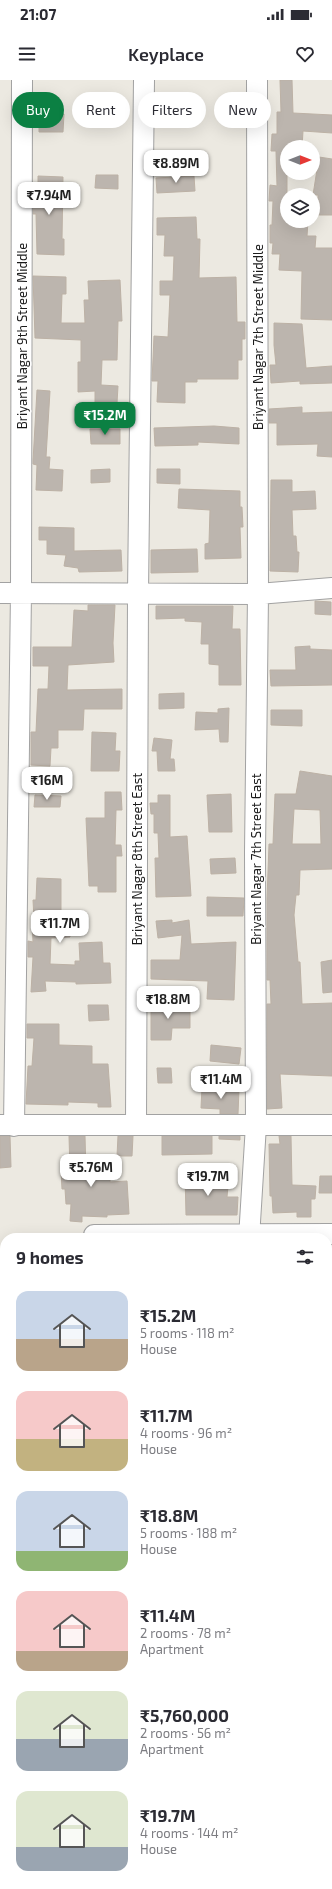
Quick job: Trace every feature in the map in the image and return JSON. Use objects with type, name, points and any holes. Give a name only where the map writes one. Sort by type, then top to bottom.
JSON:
[{"type":"street","name":"Briyant Nagar 9th Street Middle","points":[[7,1125],[21,592],[22,80]]},
{"type":"street","name":"Briyant Nagar 8th Street East","points":[[136,1125],[138,593],[144,80]]},
{"type":"street","name":"Briyant Nagar 7th Street Middle","points":[[258,80],[258,594]]},
{"type":"street","points":[[0,593],[258,594],[332,588]]},
{"type":"street","name":"Briyant Nagar 7th Street East","points":[[249,1233],[256,1125],[255,853],[258,594]]},
{"type":"street","points":[[7,1125],[332,1125]]},
{"type":"building","points":[[280,80],[292,80],[293,113],[332,115],[332,133],[303,131],[302,140],[280,140],[280,180],[287,180],[287,188],[280,188],[280,228],[308,228],[307,236],[316,236],[315,248],[332,248],[332,320],[301,319],[302,271],[279,270],[280,254],[272,254],[273,243],[270,243],[270,225],[272,225],[273,201],[269,201],[270,185],[277,186],[276,151],[271,151],[272,134],[277,134],[277,112],[281,112]]},
{"type":"building","points":[[39,128],[63,128],[63,132],[39,132]]},
{"type":"building","points":[[320,157],[332,159],[332,215],[320,215],[320,188],[314,188],[315,180],[320,180]]},
{"type":"building","points":[[96,175],[118,175],[118,189],[95,188]]},
{"type":"building","points":[[38,176],[63,177],[62,239],[64,239],[64,255],[37,254],[36,214],[33,214],[33,197],[38,197]]},
{"type":"building","points":[[194,176],[195,191],[157,193],[156,178]]},
{"type":"building","points":[[196,217],[197,239],[200,239],[199,278],[236,277],[237,322],[245,322],[245,339],[242,339],[242,360],[238,360],[238,379],[197,379],[197,382],[185,382],[185,403],[157,402],[158,381],[152,381],[154,336],[168,337],[170,295],[160,295],[160,281],[173,281],[174,256],[164,256],[165,235],[157,235],[157,218]]},
{"type":"building","points":[[33,276],[66,277],[66,294],[62,294],[61,323],[85,323],[84,300],[89,300],[88,281],[120,280],[122,321],[118,321],[117,360],[102,360],[101,385],[118,386],[117,403],[95,402],[95,391],[78,392],[78,362],[81,362],[81,340],[35,338]]},
{"type":"building","points":[[274,323],[302,324],[306,368],[332,366],[332,383],[300,384],[300,381],[271,383],[270,365],[276,365]]},
{"type":"building","points":[[37,390],[50,391],[46,457],[50,457],[49,469],[63,470],[62,491],[36,490],[37,465],[33,464],[33,461]]},
{"type":"building","points":[[302,407],[302,413],[332,412],[332,457],[317,456],[318,444],[277,445],[277,423],[269,423],[269,409]]},
{"type":"building","points":[[214,426],[239,428],[239,444],[198,442],[198,445],[155,446],[154,428]]},
{"type":"building","points":[[90,429],[120,429],[120,444],[91,444]]},
{"type":"building","points":[[110,469],[110,482],[91,483],[91,470]]},
{"type":"building","points":[[157,469],[180,469],[180,484],[157,483]]},
{"type":"building","points":[[271,480],[292,480],[292,492],[315,491],[316,509],[292,510],[293,536],[296,536],[297,552],[299,552],[298,572],[270,571]]},
{"type":"building","points":[[179,489],[240,491],[240,507],[242,507],[243,527],[240,527],[241,558],[205,559],[205,544],[209,543],[210,510],[178,508]]},
{"type":"building","points":[[39,527],[74,528],[74,551],[121,550],[122,571],[79,572],[78,568],[64,566],[66,555],[47,554],[47,540],[39,540]]},
{"type":"building","points":[[197,549],[198,572],[151,573],[151,550]]},
{"type":"building","points":[[315,601],[331,602],[331,615],[315,614]]},
{"type":"building","points":[[88,605],[115,605],[113,643],[114,662],[68,665],[67,690],[122,689],[122,709],[84,709],[83,730],[58,730],[58,748],[51,748],[50,766],[31,765],[31,732],[36,732],[38,689],[48,689],[49,666],[33,666],[33,647],[72,647],[74,610],[88,611]]},
{"type":"building","points":[[156,606],[233,606],[232,629],[240,629],[241,685],[219,685],[219,665],[209,664],[209,644],[201,644],[202,622],[185,621],[185,618],[156,619]]},
{"type":"building","points":[[310,646],[310,649],[332,650],[332,685],[271,686],[270,670],[296,670],[295,647]]},
{"type":"building","points":[[184,693],[184,708],[159,709],[159,694]]},
{"type":"building","points":[[229,708],[228,742],[220,742],[219,729],[195,730],[196,712],[218,713],[218,709]]},
{"type":"building","points":[[271,710],[302,710],[302,726],[271,725]]},
{"type":"building","points":[[92,732],[116,733],[115,751],[120,751],[119,771],[91,771]]},
{"type":"building","points":[[154,738],[172,740],[170,759],[174,759],[175,771],[158,771],[157,751],[152,751]]},
{"type":"building","points":[[300,771],[332,776],[332,869],[300,870],[299,895],[296,895],[294,915],[298,962],[300,962],[302,1004],[332,1003],[332,1076],[280,1074],[282,1108],[267,1109],[267,1004],[271,1004],[270,980],[267,980],[269,844],[273,844],[275,794],[296,794]],"holes":[[[294,809],[320,810],[321,844],[292,844]]]},
{"type":"building","points":[[56,775],[71,776],[70,791],[56,790]]},
{"type":"building","points":[[105,792],[121,792],[122,810],[116,810],[115,845],[121,845],[122,856],[116,856],[116,892],[98,892],[98,886],[89,886],[86,818],[105,818]]},
{"type":"building","points":[[231,794],[232,832],[209,832],[207,795]]},
{"type":"building","points":[[35,795],[61,796],[60,807],[34,807]]},
{"type":"building","points":[[158,795],[170,795],[170,837],[187,836],[191,896],[156,897],[155,858],[159,858],[158,833],[154,833],[154,814],[151,814],[150,803],[158,803]]},
{"type":"building","points":[[235,858],[236,873],[211,874],[210,859]]},
{"type":"building","points":[[37,878],[61,879],[61,918],[69,918],[70,937],[51,938],[50,964],[75,965],[75,961],[80,961],[79,943],[102,942],[103,963],[110,963],[111,983],[76,984],[76,982],[45,981],[46,991],[31,992],[33,957],[28,957],[28,941],[33,942],[33,900],[36,900]]},
{"type":"building","points":[[207,897],[244,898],[243,916],[207,916]]},
{"type":"building","points":[[172,920],[172,923],[189,920],[191,944],[236,942],[234,1000],[207,999],[208,981],[151,979],[151,960],[180,960],[182,935],[158,938],[156,921]]},
{"type":"building","points":[[332,960],[332,992],[323,993],[321,962]]},
{"type":"building","points":[[151,1004],[170,1004],[170,1006],[190,1005],[190,1028],[172,1028],[171,1040],[151,1040]]},
{"type":"building","points":[[88,1005],[108,1005],[109,1020],[89,1021]]},
{"type":"building","points":[[27,1024],[59,1024],[59,1045],[92,1046],[92,1064],[108,1064],[111,1107],[98,1107],[98,1103],[68,1102],[68,1105],[26,1104],[28,1066],[32,1066],[34,1038],[27,1038]]},
{"type":"building","points":[[211,1045],[241,1048],[239,1064],[210,1061]]},
{"type":"building","points":[[157,1068],[171,1068],[172,1083],[158,1083]]},
{"type":"building","points":[[202,1088],[239,1089],[238,1114],[220,1114],[220,1109],[201,1108]]},
{"type":"building","points":[[0,1136],[10,1136],[11,1167],[0,1168]]},
{"type":"building","points":[[69,1136],[85,1136],[86,1173],[110,1174],[110,1182],[127,1181],[129,1214],[107,1215],[107,1217],[82,1216],[82,1222],[70,1221],[71,1204],[66,1204],[65,1189],[62,1189],[61,1171],[70,1171]]},
{"type":"building","points":[[118,1136],[133,1136],[132,1156],[117,1156]]},
{"type":"building","points":[[162,1136],[212,1136],[212,1154],[162,1155]]},
{"type":"building","points":[[219,1136],[240,1136],[240,1140],[219,1139]]},
{"type":"building","points":[[279,1136],[291,1136],[292,1185],[316,1186],[315,1199],[311,1199],[311,1217],[297,1217],[297,1212],[273,1213],[272,1196],[270,1196],[269,1144],[280,1144]]},
{"type":"building","points":[[185,1174],[216,1175],[215,1185],[228,1186],[227,1197],[238,1197],[237,1215],[186,1215]]},
{"type":"building","points":[[320,1176],[332,1176],[332,1193],[319,1193]]}]
